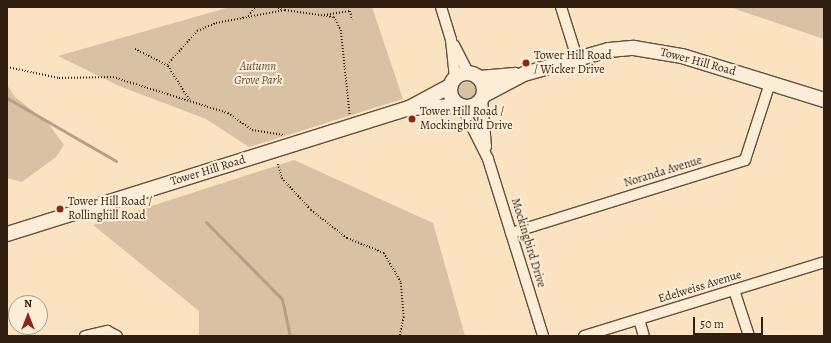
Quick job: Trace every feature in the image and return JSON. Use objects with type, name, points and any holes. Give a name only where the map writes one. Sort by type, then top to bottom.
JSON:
[{"type":"street","points":[[441,7],[463,79],[483,97]]},
{"type":"street","points":[[561,7],[577,58]]},
{"type":"street","name":"Tower Hill Road","points":[[7,234],[409,108],[463,79],[524,74],[608,50],[659,50],[824,100]]},
{"type":"street","name":"Tower Hill Road","points":[[409,108],[474,107],[483,97],[524,74]]},
{"type":"street","points":[[461,106],[451,98],[463,79]]},
{"type":"street","name":"Noranda Avenue","points":[[511,233],[745,160],[770,83]]},
{"type":"street","name":"Mockingbird Drive","points":[[483,97],[488,159]]},
{"type":"street","name":"Mockingbird Drive","points":[[461,106],[488,159],[543,336]]},
{"type":"street","name":"Edelweiss Avenue","points":[[584,336],[824,262]]},
{"type":"street","points":[[734,290],[749,336]]},
{"type":"street","points":[[639,319],[644,336]]},
{"type":"street","points":[[85,336],[107,331],[117,336]]},
{"type":"path","points":[[246,18],[256,7]]},
{"type":"path","points":[[275,7],[285,10],[334,17],[342,30],[350,116]]},
{"type":"path","points":[[167,65],[197,31],[246,18],[285,10]]},
{"type":"path","points":[[322,16],[350,11],[352,20]]},
{"type":"path","points":[[135,49],[167,65],[188,100]]},
{"type":"path","points":[[7,67],[59,78],[113,78],[228,113],[252,130],[285,136]]},
{"type":"path","points":[[278,164],[282,178],[311,210],[347,238],[384,253],[400,283],[404,317],[400,336]]},
{"type":"green space","name":"Autumn Grove Park","points":[[230,7],[372,7],[403,99],[249,147],[206,119],[119,86],[58,56]]},
{"type":"green space","points":[[729,7],[824,7],[824,39]]},
{"type":"green space","points":[[467,82],[474,85],[477,92],[474,99],[467,102],[460,99],[457,92],[460,85]]},
{"type":"green space","points":[[7,85],[15,97],[47,122],[64,145],[56,157],[22,182],[7,178]]},
{"type":"green space","points":[[294,160],[433,223],[465,336],[199,336],[199,311],[93,225]]},
{"type":"waterway","points":[[7,98],[116,161]]},
{"type":"waterway","points":[[206,222],[282,299],[290,336]]},
{"type":"place","name":"Tower Hill Road / Wicker Drive","points":[[526,63]]},
{"type":"place","name":"Tower Hill Road / Mockingbird Drive","points":[[412,119]]},
{"type":"place","name":"Tower Hill Road / Rollinghill Road","points":[[60,209]]}]
